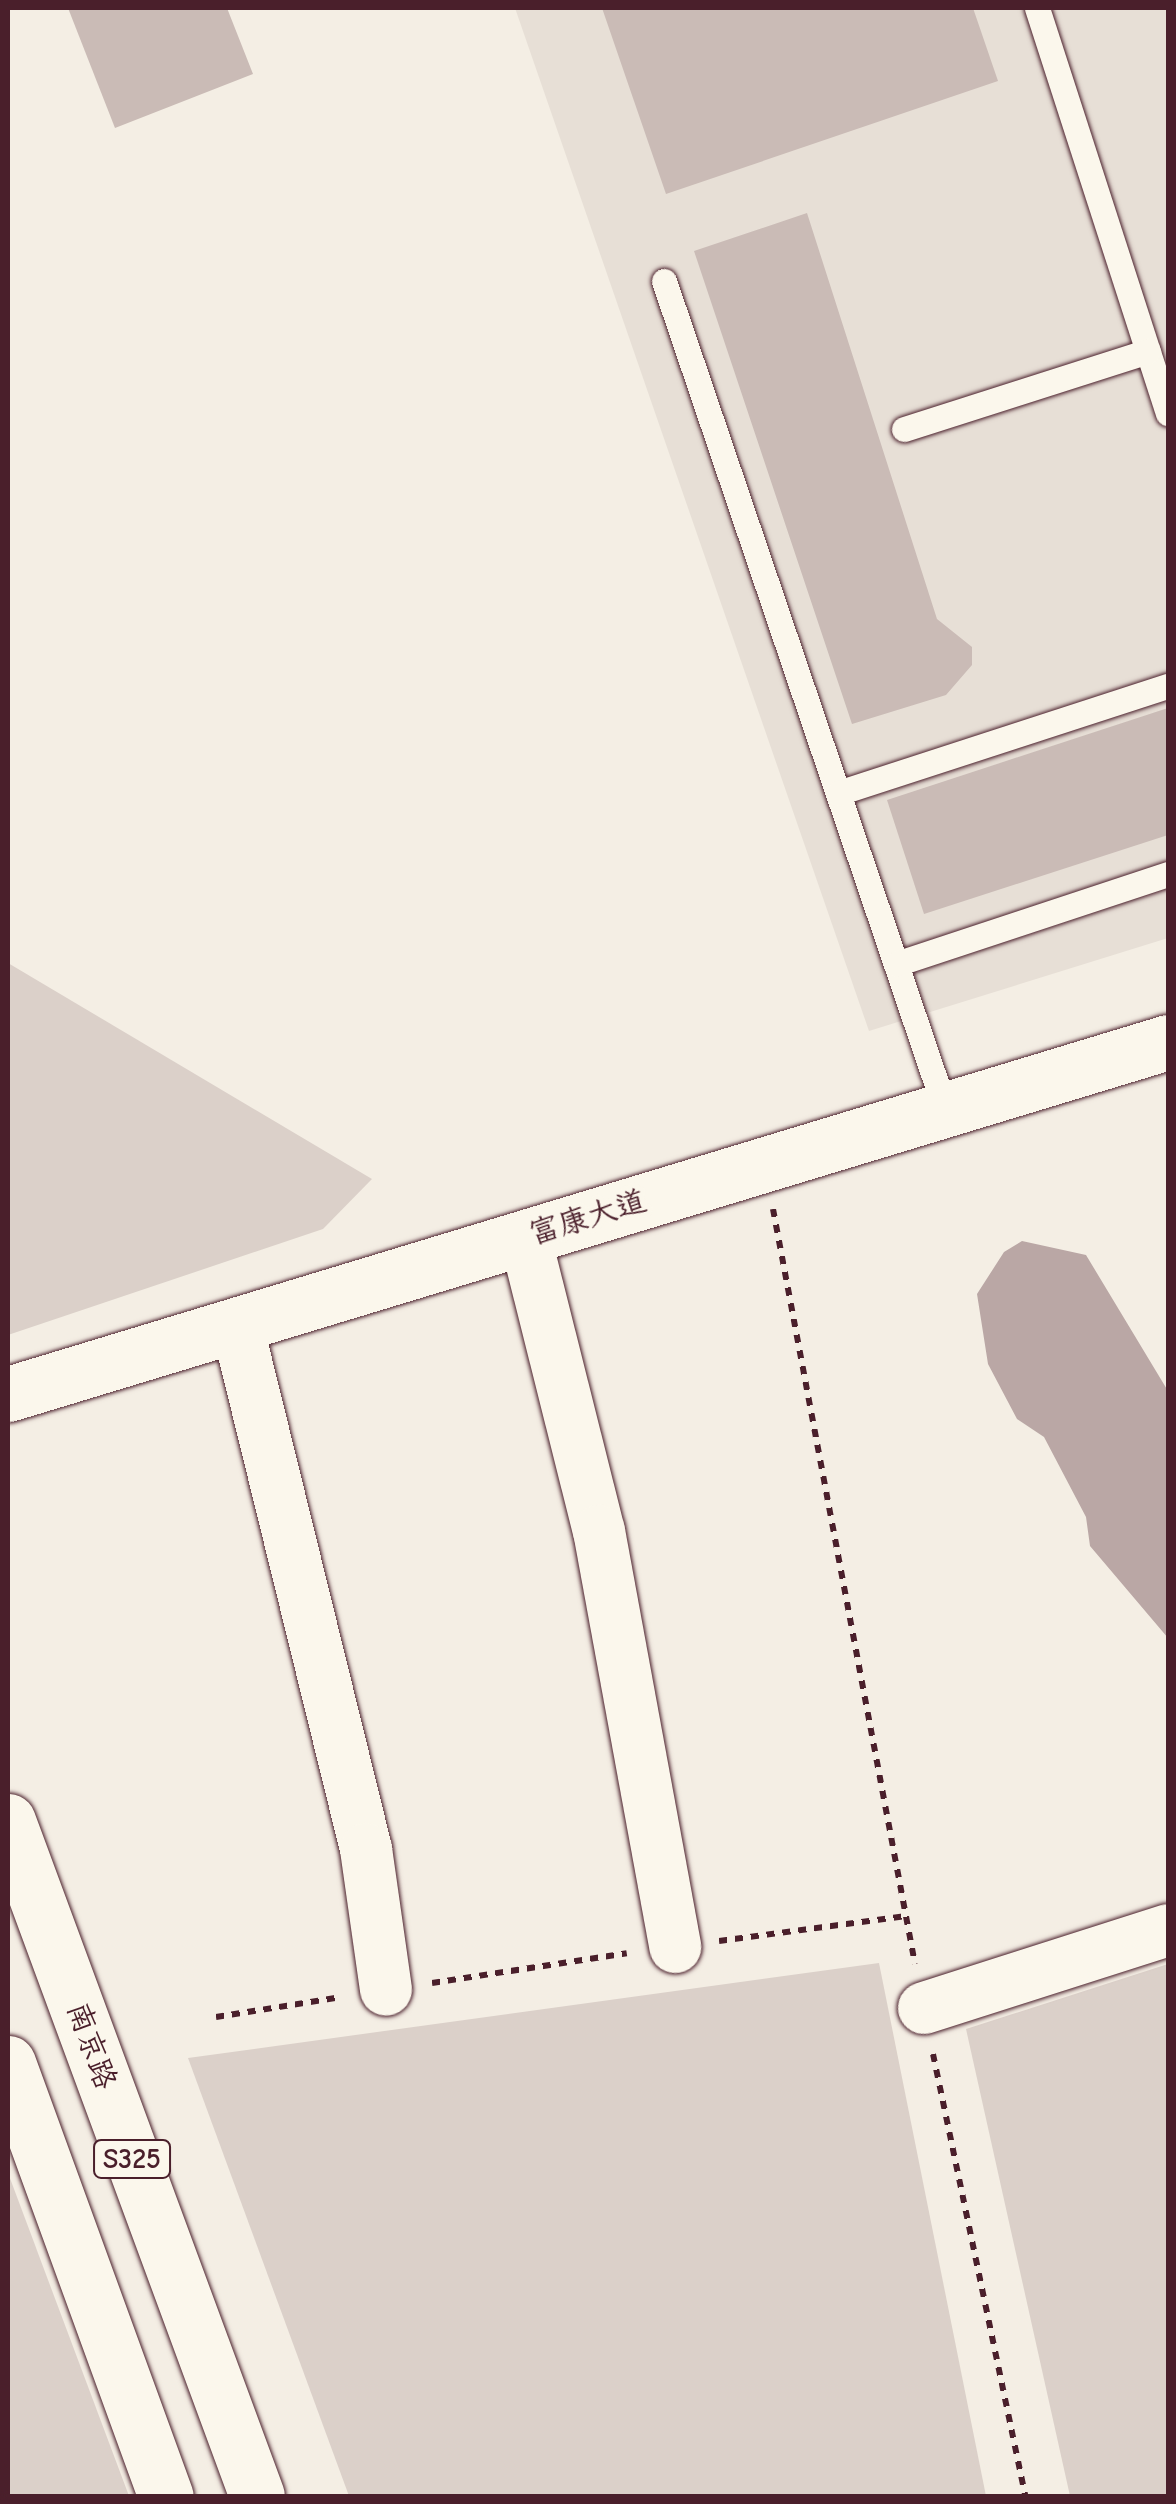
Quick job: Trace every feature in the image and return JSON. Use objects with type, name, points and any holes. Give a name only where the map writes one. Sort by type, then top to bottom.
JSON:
[{"type":"street","name":"富康大道","points":[[8,1394],[1168,1042]]},
{"type":"street","points":[[526,1237],[599,1532],[676,1947]]},
{"type":"street","points":[[236,1324],[366,1849],[386,1990]]},
{"type":"street","name":"南京路","points":[[8,1821],[257,2496]]},
{"type":"street","points":[[924,2008],[1168,1930]]},
{"type":"street","name":"S325","points":[[8,2064],[14,2123],[166,2496]]},
{"type":"lane","points":[[1036,8],[1168,413]]},
{"type":"lane","points":[[664,281],[945,1109]]},
{"type":"lane","points":[[904,430],[1148,350]]},
{"type":"lane","points":[[838,793],[1168,686]]},
{"type":"lane","points":[[896,964],[1168,874]]},
{"type":"path","points":[[765,1164],[906,1916],[1025,2496]]},
{"type":"path","points":[[216,2018],[906,1916]]},
{"type":"shaded area","points":[[515,8],[1168,8],[1168,938],[869,1031]]},
{"type":"shaded area","points":[[8,963],[372,1179],[323,1229],[8,1335]]},
{"type":"shaded area","points":[[1022,1241],[1086,1255],[1168,1391],[1168,1638],[1090,1546],[1086,1517],[1044,1437],[1017,1419],[988,1364],[977,1294],[1004,1252]]},
{"type":"shaded area","points":[[879,1963],[986,2496],[349,2496],[188,2058]]},
{"type":"shaded area","points":[[1168,1964],[1168,2496],[1070,2496],[966,2029]]},
{"type":"shaded area","points":[[8,2173],[129,2496],[8,2496]]},
{"type":"building","points":[[68,8],[227,8],[253,74],[115,128]]},
{"type":"building","points":[[602,8],[973,8],[998,81],[666,194]]},
{"type":"building","points":[[807,213],[937,619],[972,647],[972,665],[946,695],[852,724],[694,251]]},
{"type":"building","points":[[1168,708],[1168,835],[924,914],[887,800]]}]
